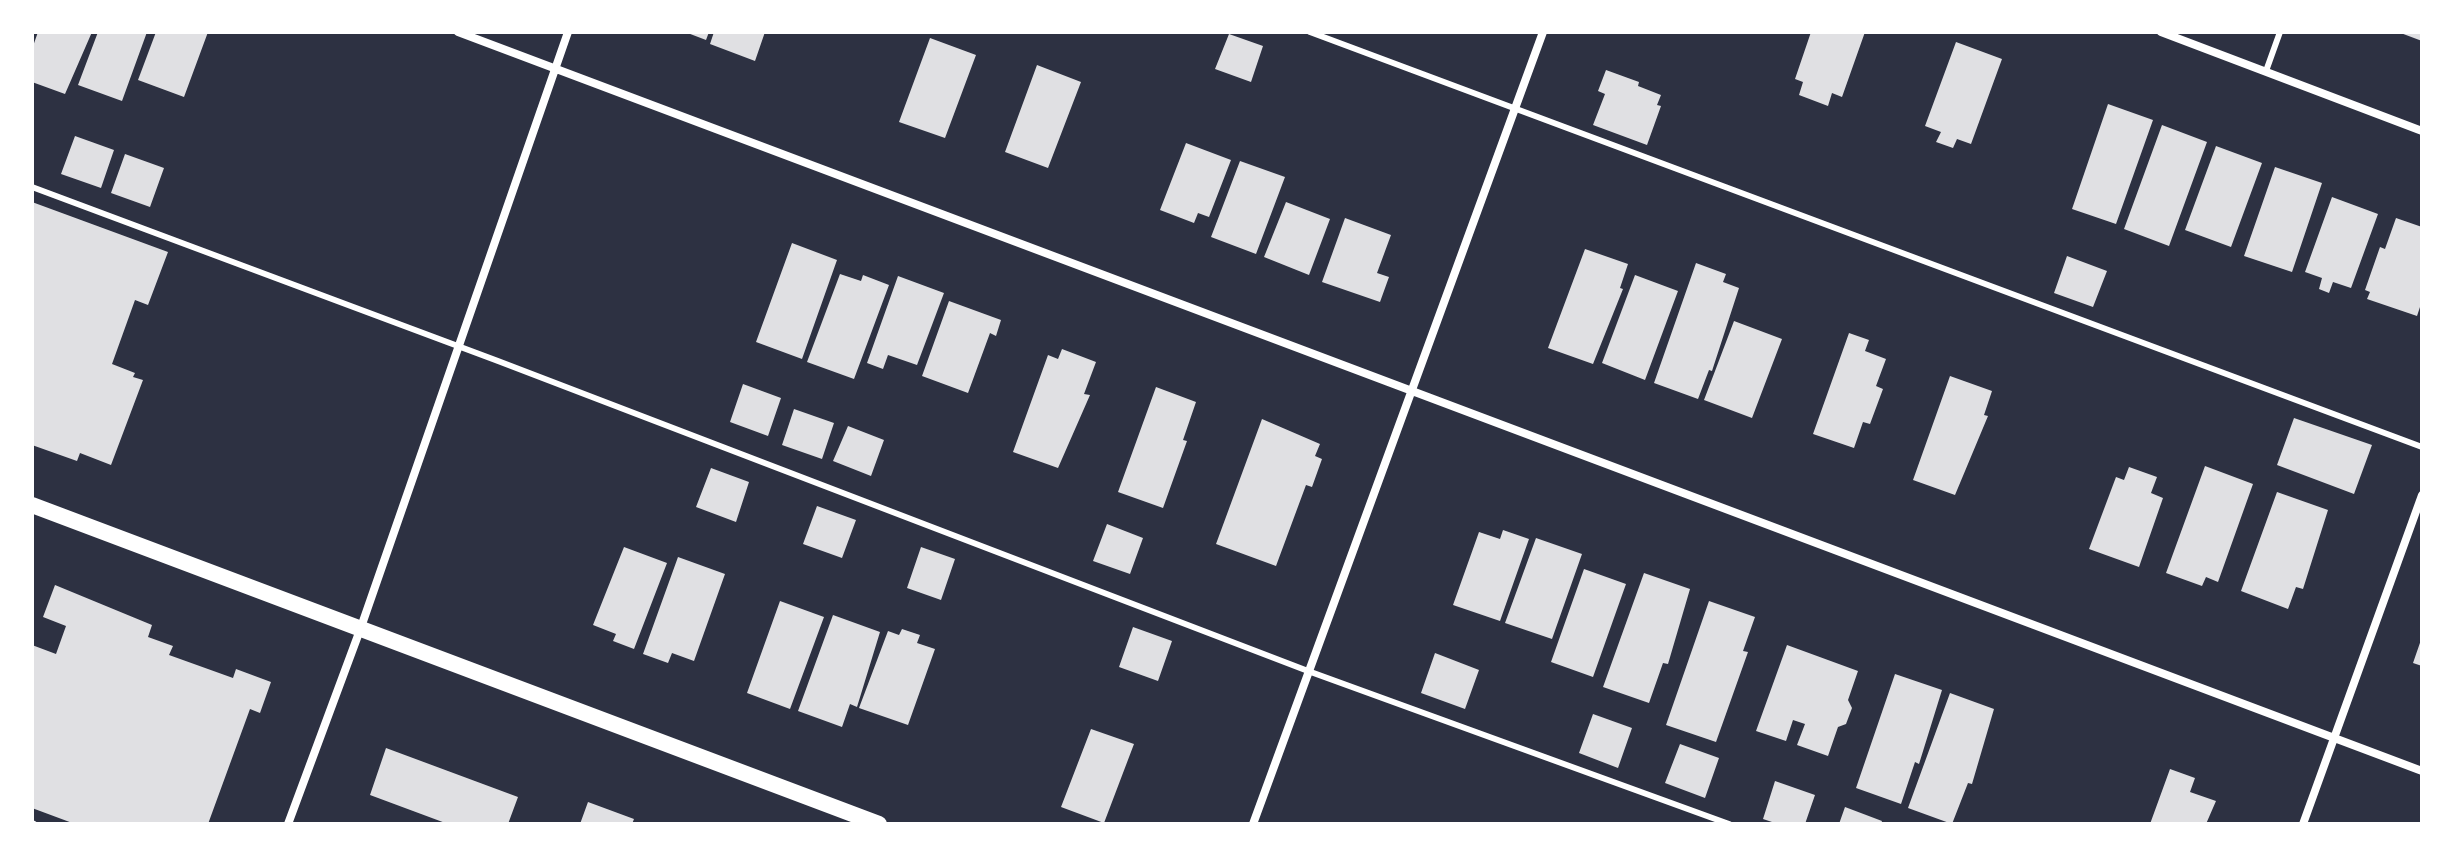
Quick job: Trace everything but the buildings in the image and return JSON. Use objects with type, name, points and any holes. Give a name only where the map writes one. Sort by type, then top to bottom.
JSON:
[{"type":"main road","points":[[32,505],[879,824]]},
{"type":"street","points":[[458,32],[2422,771]]},
{"type":"street","points":[[288,824],[360,630],[568,32]]},
{"type":"street","points":[[1253,824],[1543,32]]},
{"type":"street","points":[[2161,32],[2422,131]]},
{"type":"street","points":[[2303,824],[2422,495]]},
{"type":"lane","points":[[1310,32],[2422,447]]},
{"type":"lane","points":[[2266,71],[2280,32]]},
{"type":"lane","points":[[32,187],[458,346],[1308,671],[1729,824]]}]
